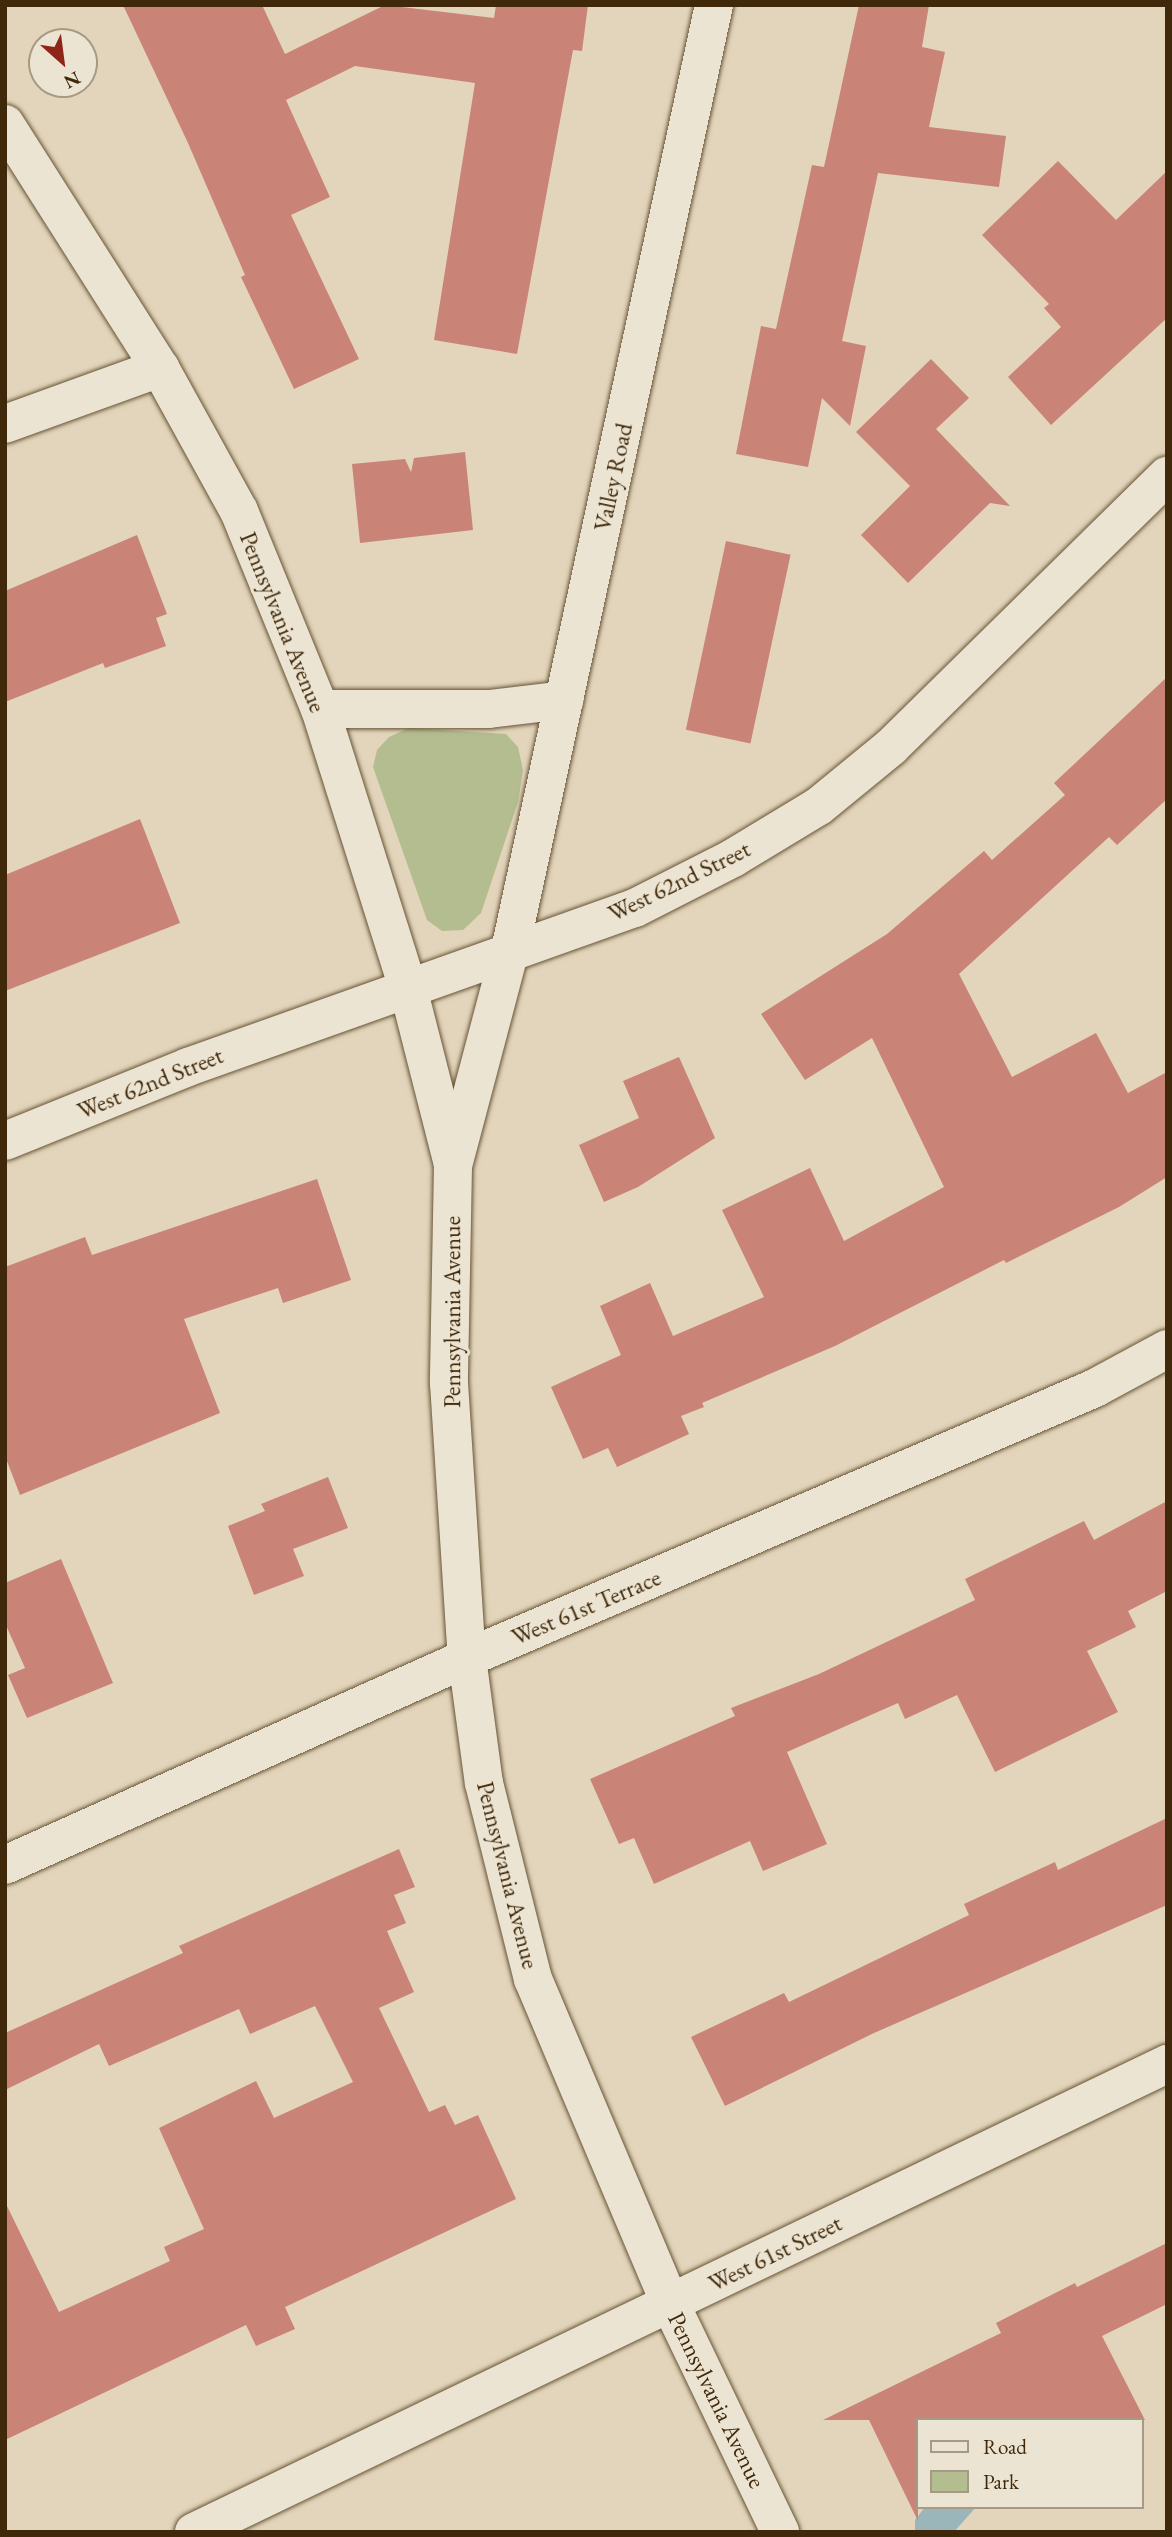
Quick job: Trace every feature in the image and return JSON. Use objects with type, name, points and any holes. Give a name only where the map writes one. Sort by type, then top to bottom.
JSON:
[{"type":"street","name":"Valley Road","points":[[510,950],[714,5]]},
{"type":"street","name":"Pennsylvania Avenue","points":[[5,124],[160,368],[239,512],[320,709],[408,988],[453,1166]]},
{"type":"street","points":[[5,424],[160,368]]},
{"type":"street","name":"West 62nd Street","points":[[5,1141],[188,1067],[510,950],[635,908],[733,858],[819,806],[891,747],[1167,476]]},
{"type":"street","points":[[320,709],[489,709],[564,700]]},
{"type":"street","name":"Pennsylvania Avenue","points":[[510,950],[453,1166],[449,1383],[467,1658],[484,1783],[533,1979],[670,2303],[780,2532]]},
{"type":"street","name":"West 61st Terrace","points":[[5,1865],[467,1658],[1095,1388],[1167,1349]]},
{"type":"street","name":"West 61st Street","points":[[194,2532],[1167,2064]]},
{"type":"green space","points":[[409,728],[506,734],[518,747],[523,770],[518,802],[481,913],[463,930],[442,931],[427,920],[373,767],[377,750],[389,737]]},
{"type":"water","points":[[923,2509],[974,2509],[954,2532],[915,2532],[915,2520]]},
{"type":"building","points":[[123,5],[262,5],[285,54],[385,5],[494,18],[496,5],[588,5],[582,51],[573,50],[517,354],[434,340],[475,83],[355,66],[286,100],[330,197],[291,215],[359,359],[294,389],[241,277],[245,275],[188,143]]},
{"type":"building","points":[[859,5],[929,5],[922,47],[945,52],[929,127],[1006,136],[999,187],[878,173],[842,341],[866,346],[850,426],[822,398],[808,467],[736,454],[761,326],[776,329],[812,165],[824,167]]},
{"type":"building","points":[[1058,161],[1116,220],[1167,171],[1167,318],[1051,425],[1008,377],[1061,327],[1044,308],[1049,304],[982,235]]},
{"type":"building","points":[[931,359],[969,398],[936,429],[1010,506],[990,503],[908,583],[861,535],[910,486],[856,432]]},
{"type":"building","points":[[465,452],[473,530],[360,543],[352,464],[405,459],[411,472],[414,458]]},
{"type":"building","points":[[137,535],[167,614],[156,618],[166,646],[105,668],[103,663],[5,702],[5,591]]},
{"type":"building","points":[[726,541],[791,555],[750,744],[686,730]]},
{"type":"building","points":[[1167,677],[1167,799],[1117,845],[1109,837],[959,974],[1012,1077],[1096,1033],[1128,1093],[1167,1072],[1167,1177],[1119,1207],[1006,1263],[1004,1260],[835,1346],[702,1403],[704,1407],[681,1416],[689,1434],[617,1467],[608,1448],[583,1459],[551,1387],[621,1355],[600,1306],[650,1283],[673,1336],[764,1297],[722,1210],[810,1168],[844,1241],[944,1187],[872,1038],[805,1080],[761,1014],[887,934],[984,851],[992,860],[1065,795],[1054,783]]},
{"type":"building","points":[[140,819],[180,923],[5,991],[5,875]]},
{"type":"building","points":[[679,1057],[715,1138],[638,1187],[604,1202],[579,1145],[639,1118],[623,1081]]},
{"type":"building","points":[[317,1179],[351,1280],[283,1303],[278,1288],[184,1319],[220,1413],[20,1495],[5,1456],[5,1267],[85,1237],[92,1255]]},
{"type":"building","points":[[328,1477],[348,1528],[293,1549],[304,1576],[254,1595],[228,1526],[265,1511],[261,1504]]},
{"type":"building","points":[[1167,1501],[1167,1591],[1128,1611],[1136,1627],[1087,1651],[1118,1712],[995,1772],[957,1695],[905,1719],[898,1703],[787,1752],[827,1844],[763,1871],[750,1841],[654,1884],[634,1838],[619,1844],[590,1779],[735,1716],[731,1708],[819,1674],[975,1600],[965,1579],[1084,1521],[1094,1540]]},
{"type":"building","points":[[61,1559],[113,1683],[27,1718],[8,1675],[25,1668],[5,1623],[5,1583]]},
{"type":"building","points":[[1167,1818],[1167,1905],[874,2033],[725,2106],[691,2037],[784,1993],[789,2002],[969,1915],[964,1904],[1055,1862],[1058,1870]]},
{"type":"building","points":[[399,1849],[415,1887],[394,1895],[406,1923],[387,1931],[414,1992],[379,2008],[429,2112],[445,2105],[455,2125],[478,2115],[516,2199],[285,2307],[295,2329],[256,2346],[246,2325],[5,2440],[5,2202],[59,2312],[170,2261],[164,2247],[204,2229],[159,2128],[256,2081],[274,2118],[353,2082],[315,2006],[250,2034],[239,2009],[109,2066],[99,2044],[5,2090],[5,2033],[183,1953],[179,1946]]},
{"type":"building","points":[[1167,2243],[1167,2304],[1102,2336],[1144,2418],[916,2418],[918,2521],[869,2420],[823,2420],[1001,2333],[996,2323],[1075,2283],[1077,2287]]}]
